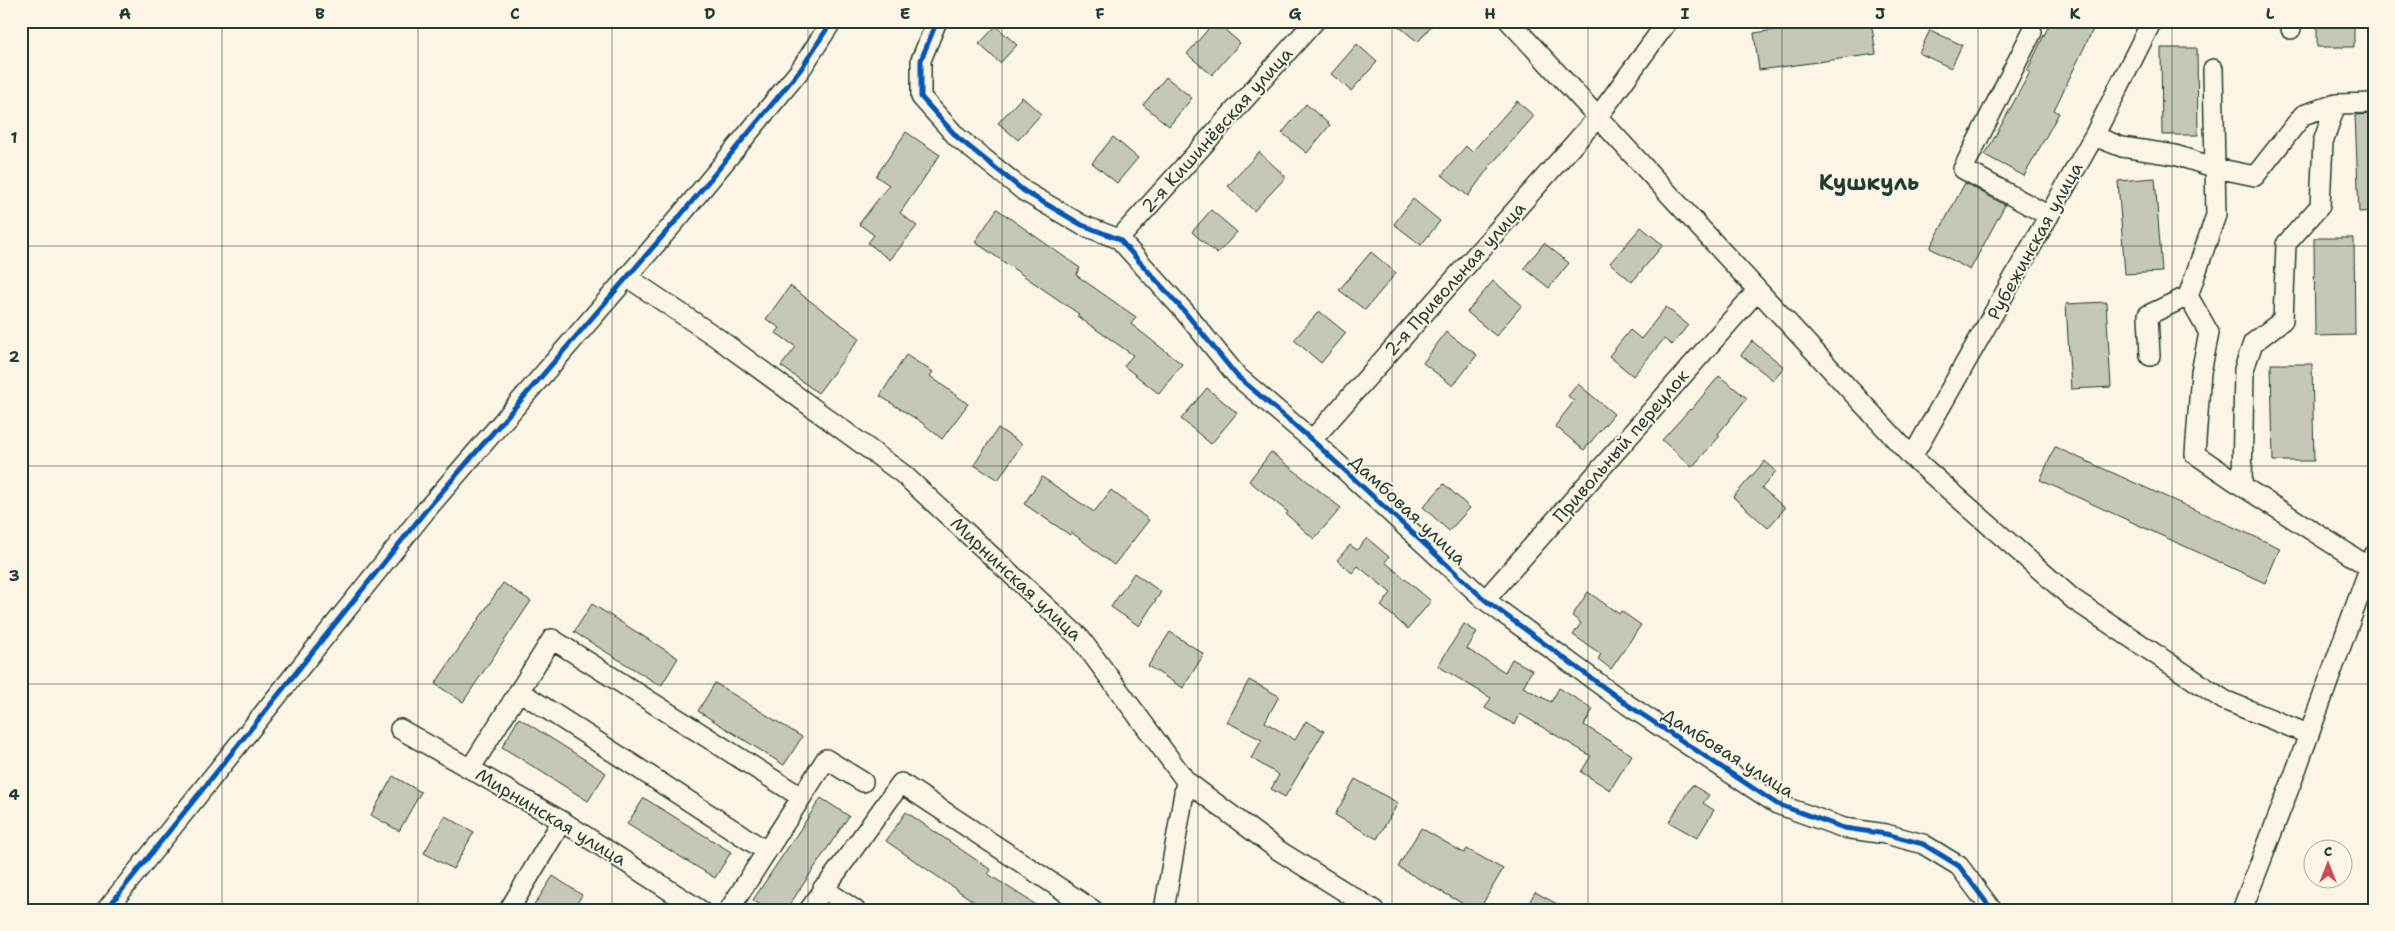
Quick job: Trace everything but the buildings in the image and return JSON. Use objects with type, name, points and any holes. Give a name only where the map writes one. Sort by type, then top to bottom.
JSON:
[{"type":"street","points":[[106,910],[427,509],[680,216],[801,69],[832,21]]},
{"type":"street","name":"Дамбовая улица","points":[[937,21],[921,60],[921,97],[957,137],[1024,191],[1082,226],[1119,239],[1184,311],[1238,376],[1312,440],[1485,600],[1628,705],[1777,804],[1844,828],[1886,834],[1923,844],[1959,866],[1992,910]]},
{"type":"street","name":"2-я Кишинёвская улица","points":[[1119,239],[1315,21]]},
{"type":"street","points":[[1508,21],[1912,457],[2073,599],[2224,700],[2308,734]]},
{"type":"street","name":"2-я Привольная улица","points":[[1312,440],[1597,118],[1668,21]]},
{"type":"street","name":"Рубежинская улица","points":[[1912,457],[2094,136],[2152,21]]},
{"type":"street","points":[[2032,32],[1962,169],[2049,216]]},
{"type":"street","points":[[2150,356],[2148,315],[2188,296],[2216,215],[2213,70]]},
{"type":"street","points":[[2094,136],[2122,147],[2175,155],[2216,168],[2255,176],[2303,115],[2336,104],[2374,103]]},
{"type":"street","points":[[2242,486],[2244,369],[2253,343],[2284,320],[2286,244],[2320,206],[2323,142],[2336,104]]},
{"type":"street","name":"Мирнинская улица","points":[[627,276],[716,337],[903,474],[1080,638],[1186,781],[1278,850],[1374,910]]},
{"type":"street","name":"Привольный переулок","points":[[1485,600],[1757,291]]},
{"type":"street","points":[[2188,296],[2208,333],[2201,372],[2195,454],[2242,486],[2372,561],[2295,773],[2242,910]]},
{"type":"street","points":[[470,769],[552,639],[801,796]]},
{"type":"street","points":[[519,691],[766,851]]},
{"type":"street","name":"Мирнинская улица","points":[[400,729],[562,821],[700,910]]},
{"type":"street","points":[[729,910],[826,758],[863,782]]},
{"type":"street","points":[[1164,910],[1186,781]]},
{"type":"street","points":[[809,910],[901,783],[1092,910]]},
{"type":"street","points":[[509,910],[562,821]]},
{"type":"street","points":[[824,888],[855,910]]},
{"type":"cycle path","points":[[106,910],[427,509],[680,216],[801,69],[832,21]]},
{"type":"cycle path","points":[[937,21],[921,60],[921,97],[957,137],[1024,191],[1082,225],[1119,239],[1184,311],[1237,376],[1312,440],[1485,600],[1628,705],[1777,804],[1844,828],[1886,834],[1923,844],[1959,866],[1992,910]]},
{"type":"district","name":"Кушкуль","points":[[1869,182]]}]
